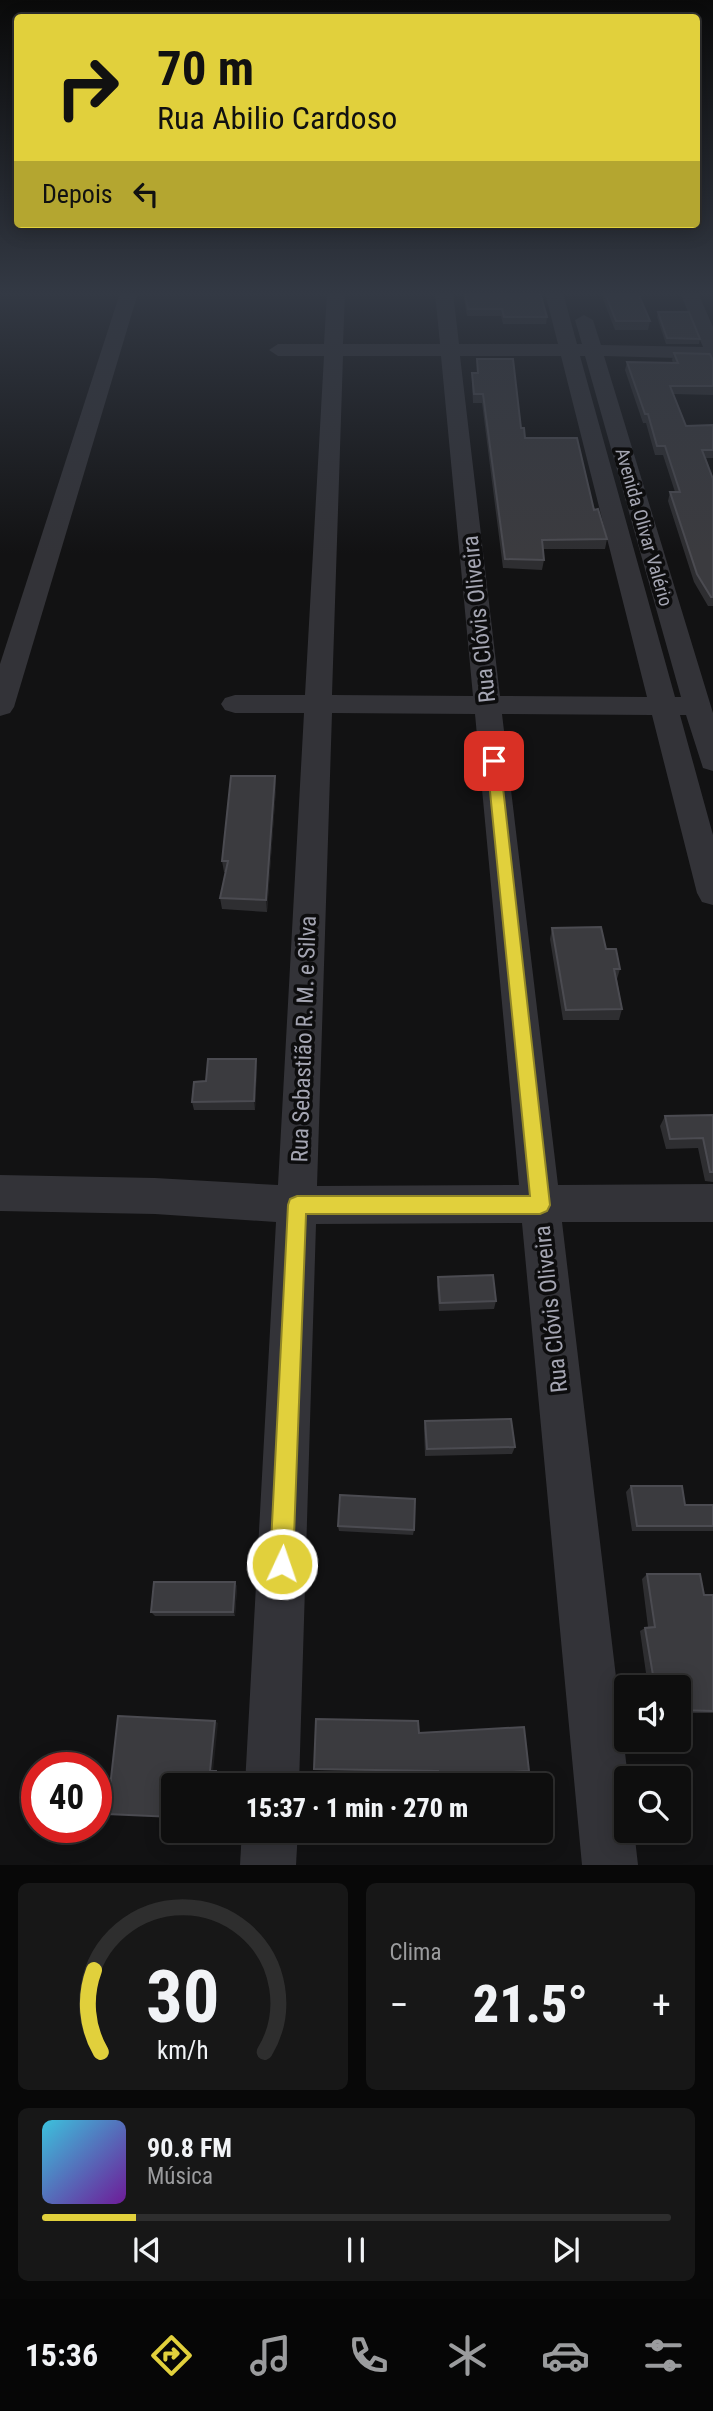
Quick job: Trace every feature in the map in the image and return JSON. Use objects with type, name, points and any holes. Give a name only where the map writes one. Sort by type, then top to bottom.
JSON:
[{"type":"street","points":[[0,707],[101,380]]},
{"type":"street","name":"Rua Sebastião R. M. e Silva","points":[[273,1773],[333,380]]},
{"type":"street","name":"Rua Clóvis Oliveira","points":[[453,380],[610,1865]]},
{"type":"street","points":[[587,380],[665,706],[713,893]]},
{"type":"street","name":"Avenida Olivar Valério","points":[[591,380],[705,706],[713,761]]},
{"type":"street","points":[[235,704],[705,706]]},
{"type":"street","points":[[0,1194],[155,1196],[297,1205],[713,1203]]},
{"type":"street","points":[[268,1865],[269,1843]]},
{"type":"building","points":[[473,380],[515,380],[521,428],[524,428],[525,438],[577,438],[594,510],[598,509],[607,539],[542,540],[544,560],[505,559],[483,394],[474,394]]},
{"type":"building","points":[[633,380],[713,380],[713,386],[670,386],[686,426],[713,425],[713,450],[702,450],[713,479],[713,597],[697,574],[670,492],[680,492],[665,446],[657,446],[648,414],[645,414]]},
{"type":"building","points":[[231,776],[275,776],[266,900],[220,898],[228,861],[222,861]]},
{"type":"building","points":[[601,927],[606,949],[616,949],[620,969],[614,969],[622,1009],[566,1010],[552,928]]},
{"type":"building","points":[[208,1059],[256,1059],[254,1101],[192,1102],[194,1082],[206,1081]]},
{"type":"building","points":[[713,1115],[713,1172],[710,1172],[703,1138],[670,1139],[665,1116]]},
{"type":"building","points":[[493,1275],[496,1301],[440,1303],[438,1277]]},
{"type":"building","points":[[511,1419],[515,1447],[427,1449],[425,1421]]},
{"type":"building","points":[[631,1486],[682,1486],[685,1505],[713,1505],[713,1526],[637,1526]]},
{"type":"building","points":[[340,1495],[415,1499],[414,1530],[338,1526]]},
{"type":"building","points":[[647,1574],[700,1574],[704,1595],[713,1595],[713,1711],[691,1710],[691,1675],[653,1675],[645,1628],[655,1627]]},
{"type":"building","points":[[154,1582],[235,1582],[233,1612],[151,1612]]},
{"type":"building","points":[[118,1716],[215,1721],[210,1771],[216,1773],[161,1773],[161,1816],[112,1814],[112,1769]]},
{"type":"building","points":[[316,1719],[418,1721],[419,1733],[524,1727],[529,1771],[438,1773],[314,1769]]},
{"type":"route","points":[[282,1564],[297,1205],[540,1205],[494,761]]}]
